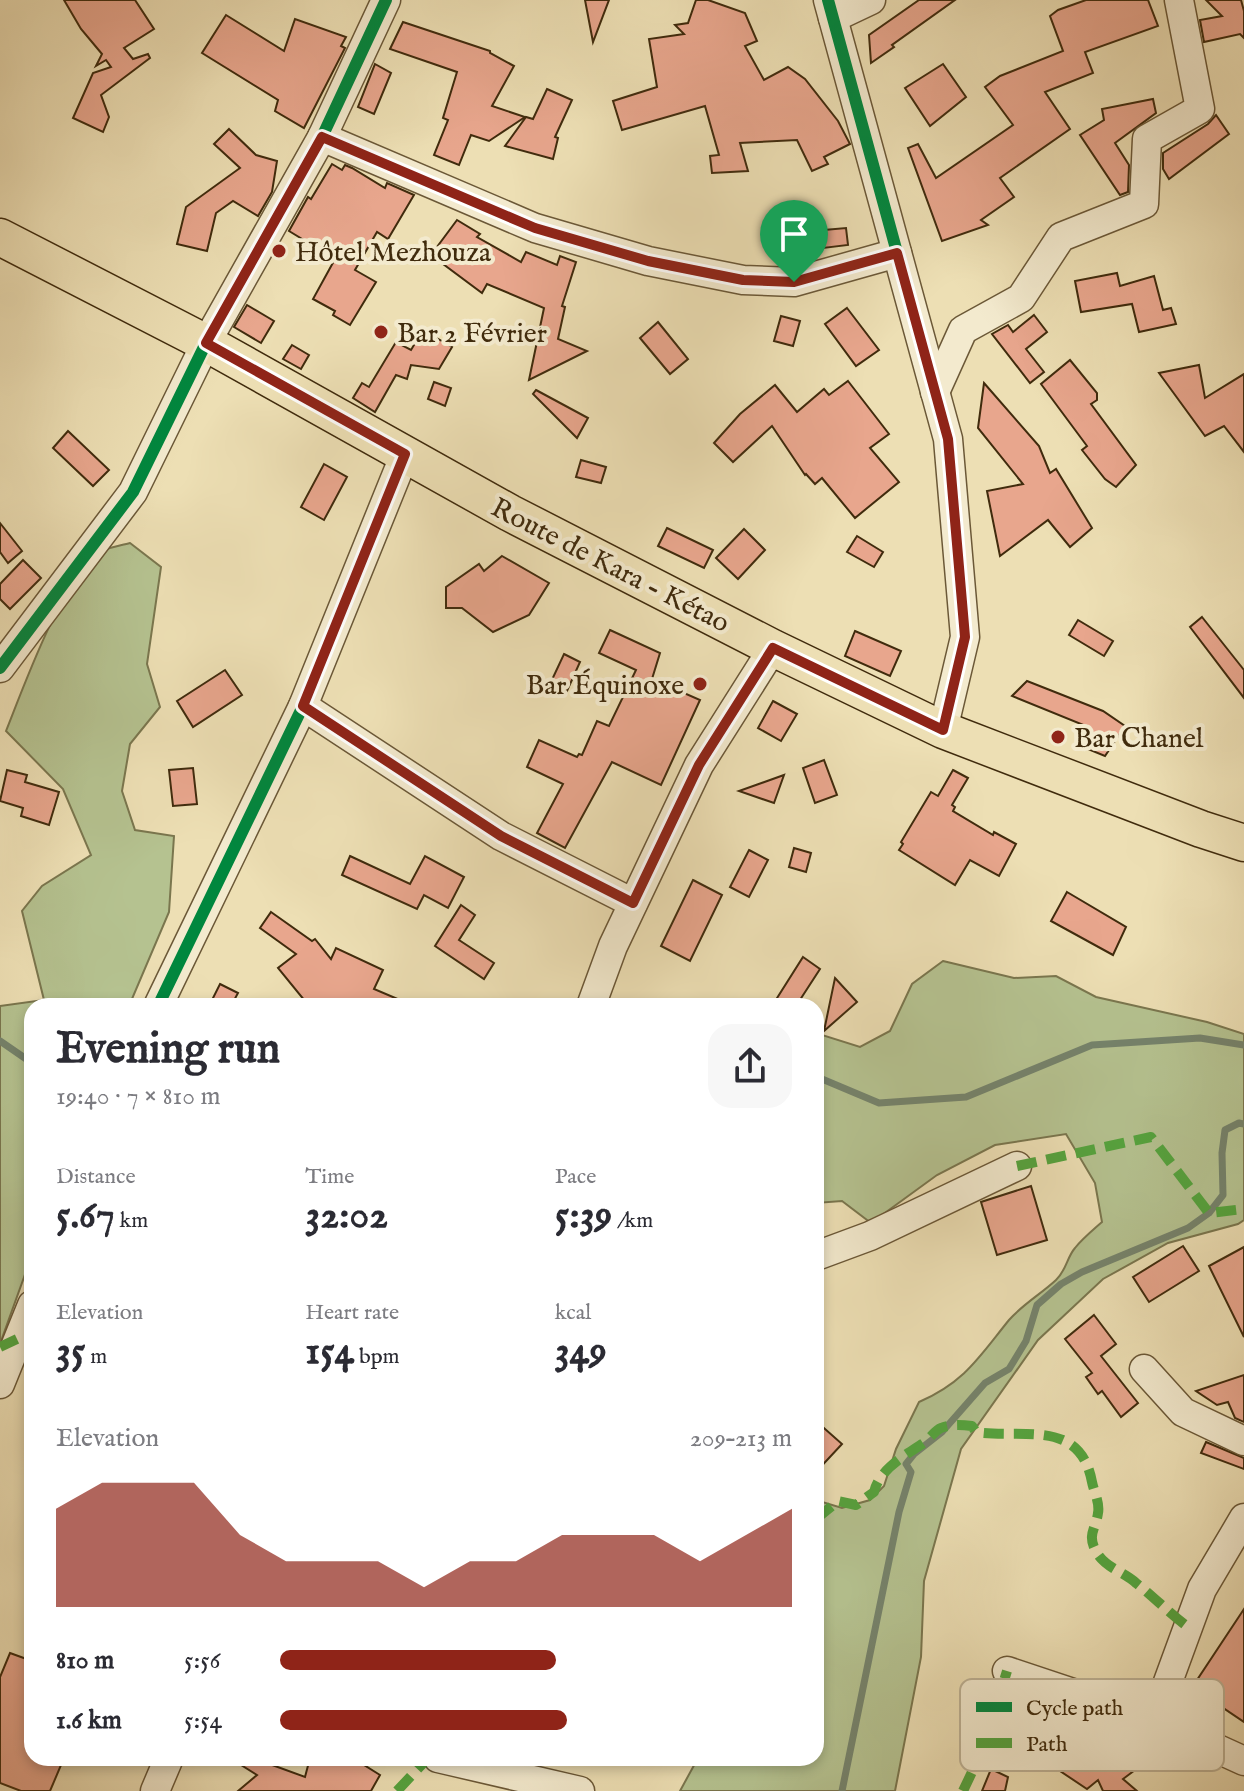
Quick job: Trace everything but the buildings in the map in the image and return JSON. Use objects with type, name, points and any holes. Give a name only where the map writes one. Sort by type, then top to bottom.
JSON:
[{"type":"main road","name":"Route de Kara - Kétao","points":[[0,237],[206,343],[510,513],[773,648],[943,730],[1244,843]]},
{"type":"street","points":[[0,668],[133,492],[206,343],[322,137],[386,0]]},
{"type":"street","points":[[871,0],[830,9],[948,439],[965,637],[943,730]]},
{"type":"street","points":[[935,392],[963,330],[1021,298],[1061,237],[1144,204],[1147,139],[1200,109],[1179,0]]},
{"type":"street","points":[[322,137],[535,228],[661,264],[743,280],[794,282],[897,253]]},
{"type":"street","points":[[162,998],[303,706],[405,454]]},
{"type":"street","points":[[594,998],[613,946],[699,765],[773,648]]},
{"type":"street","points":[[303,706],[501,836],[633,903]]},
{"type":"street","points":[[824,1253],[870,1236],[1017,1166]]},
{"type":"street","points":[[0,1384],[24,1342]]},
{"type":"street","points":[[1144,1369],[1183,1412],[1244,1441]]},
{"type":"street","points":[[1169,1679],[1202,1589],[1244,1518]]},
{"type":"street","points":[[1007,1671],[1031,1679]]},
{"type":"street","points":[[1224,1752],[1244,1761]]},
{"type":"street","points":[[155,1791],[166,1766]]},
{"type":"street","points":[[472,1766],[580,1791]]},
{"type":"green space","points":[[130,543],[161,567],[147,664],[160,707],[130,744],[122,791],[135,830],[174,836],[169,912],[132,998],[44,998],[22,911],[42,886],[91,855],[63,789],[6,731],[56,613],[82,570],[95,555]]},
{"type":"green space","points":[[943,961],[1014,978],[1056,976],[1096,997],[1207,1022],[1244,1034],[1244,1220],[1168,1243],[1103,1279],[1038,1340],[961,1449],[924,1581],[921,1657],[895,1791],[680,1791],[694,1766],[824,1766],[824,1502],[842,1508],[870,1500],[884,1486],[896,1449],[919,1402],[960,1377],[1014,1314],[1059,1276],[1075,1248],[1102,1222],[1095,1183],[1066,1134],[995,1145],[937,1175],[871,1223],[842,1201],[824,1202],[824,1036],[860,1047],[890,1031],[912,984]]},
{"type":"green space","points":[[24,1003],[24,1277],[0,1344],[0,1006]]},
{"type":"waterway","points":[[824,1080],[879,1103],[966,1097],[1092,1045],[1200,1038],[1244,1045]]},
{"type":"waterway","points":[[0,1041],[24,1058]]},
{"type":"waterway","points":[[842,1791],[899,1512],[911,1472],[906,1464],[942,1432],[985,1383],[1009,1369],[1026,1341],[1037,1305],[1061,1284],[1082,1272],[1188,1228],[1209,1213],[1223,1195],[1225,1130],[1239,1123],[1244,1124]]},
{"type":"marked path","points":[[1017,1166],[1151,1137],[1209,1213],[1244,1209]]},
{"type":"marked path","points":[[0,1347],[17,1339]]},
{"type":"marked path","points":[[824,1512],[838,1501],[856,1505],[874,1492],[881,1477],[893,1464],[945,1427],[972,1426],[976,1432],[1030,1434],[1062,1440],[1075,1448],[1085,1462],[1092,1482],[1098,1505],[1092,1537],[1097,1553],[1188,1627]]},
{"type":"marked path","points":[[1004,1679],[1007,1671]]},
{"type":"marked path","points":[[397,1791],[420,1766]]},
{"type":"marked path","points":[[963,1791],[972,1771]]},
{"type":"cycle path","points":[[0,668],[133,492],[206,343],[322,137],[386,0]]},
{"type":"cycle path","points":[[828,0],[948,439],[965,637],[943,730]]},
{"type":"cycle path","points":[[162,998],[303,706],[405,454]]},
{"type":"place","name":"Hôtel Mezhouza","points":[[279,251]]},
{"type":"place","name":"Bar 2 Février","points":[[381,332]]},
{"type":"place","name":"Bar Équinoxe","points":[[700,684]]},
{"type":"place","name":"Bar Chanel","points":[[1058,737]]},
{"type":"route","points":[[322,137],[535,228],[648,261],[743,280],[794,282],[897,253],[948,439],[965,637],[943,730],[773,648],[699,765],[633,903],[501,836],[303,706],[405,454],[206,343],[322,137]]}]
